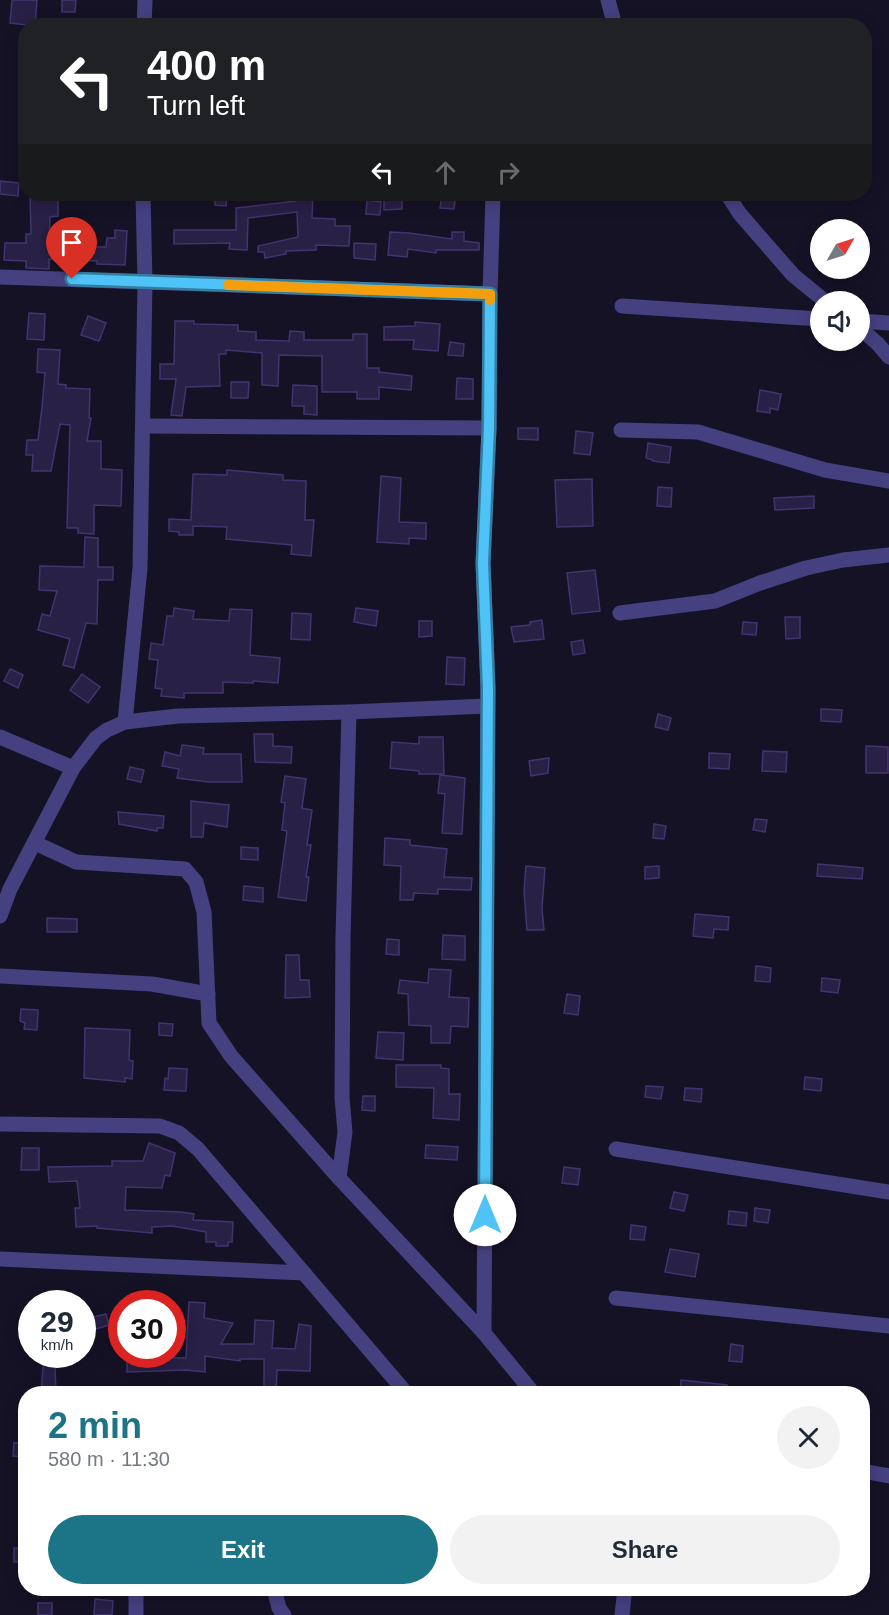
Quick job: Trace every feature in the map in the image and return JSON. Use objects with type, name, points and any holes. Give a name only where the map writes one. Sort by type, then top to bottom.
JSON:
[{"type":"street","points":[[144,18],[145,0]]},
{"type":"street","points":[[608,0],[613,18]]},
{"type":"street","points":[[125,722],[140,568],[144,426],[143,201]]},
{"type":"street","points":[[484,1334],[488,688],[483,563],[489,428],[493,201]]},
{"type":"street","points":[[732,201],[793,275],[813,291]]},
{"type":"street","points":[[0,277],[490,294]]},
{"type":"street","points":[[622,306],[810,318]]},
{"type":"street","points":[[870,322],[889,323]]},
{"type":"street","points":[[870,337],[889,357]]},
{"type":"street","points":[[144,426],[489,428]]},
{"type":"street","points":[[621,430],[698,432],[825,470],[889,481]]},
{"type":"street","points":[[620,614],[715,601],[806,568],[843,560],[889,555]]},
{"type":"street","points":[[0,916],[10,889],[73,768],[96,738],[125,722],[177,716],[487,706]]},
{"type":"street","points":[[339,1178],[345,1132],[342,1098],[342,937],[349,712]]},
{"type":"street","points":[[0,737],[73,768]]},
{"type":"street","points":[[35,843],[76,862],[185,869],[196,882],[204,912],[209,1023],[231,1056],[339,1178],[484,1334],[527,1386]]},
{"type":"street","points":[[0,976],[152,984],[208,994]]},
{"type":"street","points":[[494,1060],[477,1331],[533,1386]]},
{"type":"street","points":[[0,1124],[160,1126],[179,1134],[198,1149],[400,1386]]},
{"type":"street","points":[[616,1149],[889,1192]]},
{"type":"street","points":[[0,1259],[304,1273]]},
{"type":"street","points":[[616,1298],[889,1326]]},
{"type":"street","points":[[870,1472],[889,1476]]},
{"type":"street","points":[[136,1596],[136,1615]]},
{"type":"street","points":[[276,1596],[279,1608],[284,1615]]},
{"type":"street","points":[[622,1615],[624,1596]]},
{"type":"building","points":[[12,0],[37,0],[36,18],[18,18],[18,24],[10,23]]},
{"type":"building","points":[[62,0],[76,0],[75,12],[62,12]]},
{"type":"building","points":[[0,181],[18,183],[18,196],[0,194]]},
{"type":"building","points":[[30,201],[58,201],[58,216],[50,217],[49,247],[106,247],[107,238],[115,238],[115,230],[127,231],[125,265],[49,259],[49,269],[26,268],[26,261],[4,260],[5,243],[26,243],[26,234],[31,234]]},
{"type":"building","points":[[215,201],[226,201],[226,206],[215,205]]},
{"type":"building","points":[[313,201],[312,218],[335,219],[335,226],[350,226],[349,246],[316,245],[316,250],[286,251],[286,254],[265,258],[264,252],[258,252],[258,246],[298,237],[297,212],[248,218],[247,250],[229,249],[230,243],[174,244],[174,230],[236,230],[236,208]]},
{"type":"building","points":[[367,201],[381,202],[380,215],[366,214]]},
{"type":"building","points":[[384,201],[402,201],[402,209],[384,210]]},
{"type":"building","points":[[441,201],[455,201],[454,209],[440,208]]},
{"type":"building","points":[[390,232],[452,239],[452,232],[464,232],[464,241],[479,243],[479,250],[436,250],[436,253],[408,249],[407,257],[388,255]]},
{"type":"building","points":[[354,243],[376,244],[375,260],[354,258]]},
{"type":"building","points":[[29,313],[45,314],[44,340],[27,339]]},
{"type":"building","points":[[88,316],[106,323],[99,341],[81,335]]},
{"type":"building","points":[[175,321],[238,325],[238,331],[256,332],[256,340],[289,341],[290,331],[304,332],[304,340],[353,340],[353,334],[367,334],[367,368],[379,368],[379,372],[412,376],[411,390],[379,387],[379,399],[357,399],[357,392],[322,392],[322,356],[279,355],[278,386],[262,385],[262,353],[226,350],[226,354],[219,354],[220,386],[186,387],[182,416],[171,415],[176,379],[160,379],[160,364],[174,364]]},
{"type":"building","points":[[415,322],[440,324],[438,351],[413,349],[414,340],[384,340],[384,327],[415,326]]},
{"type":"building","points":[[450,342],[464,344],[463,356],[448,355]]},
{"type":"building","points":[[38,349],[60,350],[58,384],[66,385],[66,388],[90,389],[89,418],[91,418],[87,441],[101,441],[101,469],[122,470],[121,506],[94,505],[94,534],[78,533],[78,528],[67,528],[70,425],[60,424],[51,471],[32,471],[33,455],[26,455],[27,440],[38,440],[42,407],[45,373],[37,372]]},
{"type":"building","points":[[457,378],[473,379],[473,399],[456,399]]},
{"type":"building","points":[[231,382],[249,382],[248,398],[231,398]]},
{"type":"building","points":[[293,385],[317,386],[317,415],[304,414],[304,406],[292,406]]},
{"type":"building","points":[[760,390],[781,394],[778,410],[770,408],[770,413],[757,411]]},
{"type":"building","points":[[518,428],[538,428],[538,440],[518,439]]},
{"type":"building","points":[[576,431],[593,433],[590,455],[574,453]]},
{"type":"building","points":[[648,443],[671,447],[669,463],[646,458]]},
{"type":"building","points":[[227,470],[283,475],[283,480],[306,481],[305,520],[314,520],[311,556],[291,554],[292,545],[226,539],[227,527],[193,526],[193,535],[179,535],[179,532],[169,531],[169,519],[191,520],[193,474],[227,475]]},
{"type":"building","points":[[381,476],[401,478],[399,522],[426,523],[426,539],[409,538],[409,544],[377,542]]},
{"type":"building","points":[[592,479],[593,526],[557,527],[555,480]]},
{"type":"building","points":[[658,487],[672,488],[671,507],[657,506]]},
{"type":"building","points":[[814,496],[814,508],[775,510],[774,498]]},
{"type":"building","points":[[85,537],[98,538],[98,567],[113,567],[113,580],[98,580],[97,624],[86,623],[74,668],[63,665],[70,639],[38,630],[42,614],[50,616],[57,591],[39,590],[40,566],[84,567]]},
{"type":"building","points":[[595,570],[600,611],[572,614],[567,573]]},
{"type":"building","points":[[174,608],[194,611],[193,619],[229,621],[230,609],[252,610],[250,655],[280,658],[278,683],[223,682],[223,693],[184,693],[184,698],[161,696],[162,689],[155,688],[158,660],[149,659],[151,643],[163,645],[167,616],[173,616]]},
{"type":"building","points":[[356,608],[378,611],[376,626],[354,622]]},
{"type":"building","points":[[292,613],[311,614],[310,640],[291,639]]},
{"type":"building","points":[[785,617],[800,617],[800,638],[786,639]]},
{"type":"building","points":[[542,620],[544,639],[514,642],[511,627],[530,625],[530,622]]},
{"type":"building","points":[[419,621],[432,621],[432,636],[419,637]]},
{"type":"building","points":[[743,622],[757,623],[756,635],[742,634]]},
{"type":"building","points":[[583,640],[585,653],[573,655],[571,642]]},
{"type":"building","points":[[447,657],[465,658],[464,685],[446,684]]},
{"type":"building","points":[[10,669],[23,675],[18,688],[4,681]]},
{"type":"building","points":[[82,674],[100,687],[88,703],[70,690]]},
{"type":"building","points":[[821,709],[842,710],[841,722],[821,721]]},
{"type":"building","points":[[658,714],[671,718],[668,730],[655,727]]},
{"type":"building","points":[[254,734],[273,734],[273,746],[292,747],[291,763],[255,762]]},
{"type":"building","points":[[419,737],[443,737],[444,774],[419,774],[419,771],[390,768],[392,742],[419,744]]},
{"type":"building","points":[[182,745],[204,748],[203,754],[241,754],[242,782],[209,782],[177,778],[179,769],[162,766],[165,752],[180,756]]},
{"type":"building","points":[[866,746],[888,747],[888,773],[866,773]]},
{"type":"building","points":[[763,751],[787,752],[786,772],[762,771]]},
{"type":"building","points":[[709,753],[730,754],[729,769],[709,768]]},
{"type":"building","points":[[549,758],[548,773],[531,776],[529,761]]},
{"type":"building","points":[[130,767],[144,770],[141,782],[127,779]]},
{"type":"building","points":[[440,775],[465,778],[462,834],[442,833],[445,794],[438,793]]},
{"type":"building","points":[[285,776],[306,779],[302,808],[312,810],[307,845],[311,845],[306,877],[309,877],[306,901],[278,897],[287,831],[282,830],[285,803],[281,802]]},
{"type":"building","points":[[191,801],[229,805],[227,827],[204,823],[203,837],[191,837]]},
{"type":"building","points":[[118,812],[164,816],[163,828],[157,828],[157,831],[119,824]]},
{"type":"building","points":[[755,819],[767,820],[765,832],[753,830]]},
{"type":"building","points":[[654,824],[666,826],[664,839],[653,838]]},
{"type":"building","points":[[385,838],[410,840],[410,845],[447,849],[444,877],[472,878],[471,890],[438,889],[438,894],[414,893],[413,900],[400,900],[401,866],[384,865]]},
{"type":"building","points":[[241,847],[258,848],[258,860],[241,859]]},
{"type":"building","points":[[818,864],[863,868],[862,879],[817,876]]},
{"type":"building","points":[[526,866],[545,868],[542,908],[544,930],[527,930],[524,891]]},
{"type":"building","points":[[659,866],[659,878],[645,879],[645,867]]},
{"type":"building","points":[[244,886],[263,888],[263,902],[243,900]]},
{"type":"building","points":[[695,914],[729,917],[728,930],[714,929],[713,938],[693,936]]},
{"type":"building","points":[[47,918],[77,919],[77,932],[47,932]]},
{"type":"building","points":[[443,935],[465,936],[465,960],[442,959]]},
{"type":"building","points":[[387,939],[399,940],[399,955],[386,954]]},
{"type":"building","points":[[286,955],[299,955],[300,980],[309,980],[310,997],[285,998]]},
{"type":"building","points":[[756,966],[771,968],[770,982],[755,981]]},
{"type":"building","points":[[429,969],[451,970],[449,997],[469,998],[468,1027],[451,1026],[450,1043],[431,1043],[431,1026],[409,1025],[408,994],[398,993],[400,980],[428,983]]},
{"type":"building","points":[[822,978],[840,980],[838,993],[821,991]]},
{"type":"building","points":[[567,994],[580,996],[578,1015],[564,1013]]},
{"type":"building","points":[[21,1009],[38,1010],[37,1030],[24,1029],[25,1023],[20,1021]]},
{"type":"building","points":[[159,1023],[173,1024],[172,1036],[159,1035]]},
{"type":"building","points":[[85,1028],[130,1030],[129,1060],[133,1061],[132,1079],[125,1078],[125,1082],[84,1078]]},
{"type":"building","points":[[378,1032],[404,1033],[403,1060],[376,1058]]},
{"type":"building","points":[[396,1065],[441,1065],[441,1068],[449,1069],[449,1094],[460,1094],[459,1120],[433,1118],[434,1088],[396,1087]]},
{"type":"building","points":[[169,1068],[187,1069],[186,1091],[164,1090]]},
{"type":"building","points":[[805,1077],[822,1079],[821,1091],[804,1089]]},
{"type":"building","points":[[646,1086],[663,1087],[661,1099],[645,1097]]},
{"type":"building","points":[[685,1088],[702,1089],[701,1102],[684,1100]]},
{"type":"building","points":[[363,1096],[375,1096],[375,1111],[362,1110]]},
{"type":"building","points":[[149,1143],[175,1153],[170,1176],[165,1175],[162,1188],[126,1187],[125,1210],[181,1212],[194,1214],[193,1220],[233,1222],[232,1242],[228,1242],[228,1246],[216,1246],[216,1242],[206,1242],[206,1232],[172,1226],[152,1227],[152,1233],[97,1228],[97,1226],[76,1227],[75,1208],[80,1208],[77,1181],[49,1182],[48,1167],[112,1166],[112,1161],[143,1161]]},
{"type":"building","points":[[426,1145],[458,1147],[457,1160],[425,1158]]},
{"type":"building","points":[[22,1148],[39,1148],[39,1170],[21,1170]]},
{"type":"building","points":[[564,1167],[580,1169],[578,1185],[562,1183]]},
{"type":"building","points":[[674,1192],[688,1195],[684,1211],[670,1208]]},
{"type":"building","points":[[755,1208],[770,1210],[768,1223],[754,1221]]},
{"type":"building","points":[[729,1211],[747,1213],[746,1226],[728,1224]]},
{"type":"building","points":[[631,1225],[646,1227],[644,1240],[630,1239]]},
{"type":"building","points":[[670,1249],[699,1254],[695,1277],[665,1272]]},
{"type":"building","points":[[189,1302],[205,1303],[204,1318],[233,1323],[221,1344],[254,1344],[255,1320],[274,1321],[272,1348],[295,1349],[299,1324],[311,1326],[310,1371],[277,1370],[276,1386],[264,1386],[264,1359],[240,1359],[240,1361],[205,1356],[205,1372],[186,1370],[127,1372],[127,1368],[186,1368]]},
{"type":"building","points":[[106,1314],[108,1325],[96,1329],[96,1316]]},
{"type":"building","points":[[731,1344],[743,1346],[742,1362],[729,1361]]},
{"type":"building","points":[[43,1368],[55,1368],[56,1386],[42,1386]]},
{"type":"building","points":[[681,1380],[727,1385],[727,1386],[681,1386]]},
{"type":"building","points":[[14,1443],[18,1443],[18,1456],[13,1456]]},
{"type":"building","points":[[14,1548],[18,1548],[18,1562],[14,1562]]},
{"type":"building","points":[[95,1599],[113,1601],[112,1615],[94,1615]]},
{"type":"building","points":[[38,1603],[52,1603],[52,1615],[38,1615]]},
{"type":"slow traffic","points":[[228,285],[490,294],[490,300]]},
{"type":"route","points":[[72,279],[490,294],[489,428],[483,563],[488,688],[485,1215]]}]
